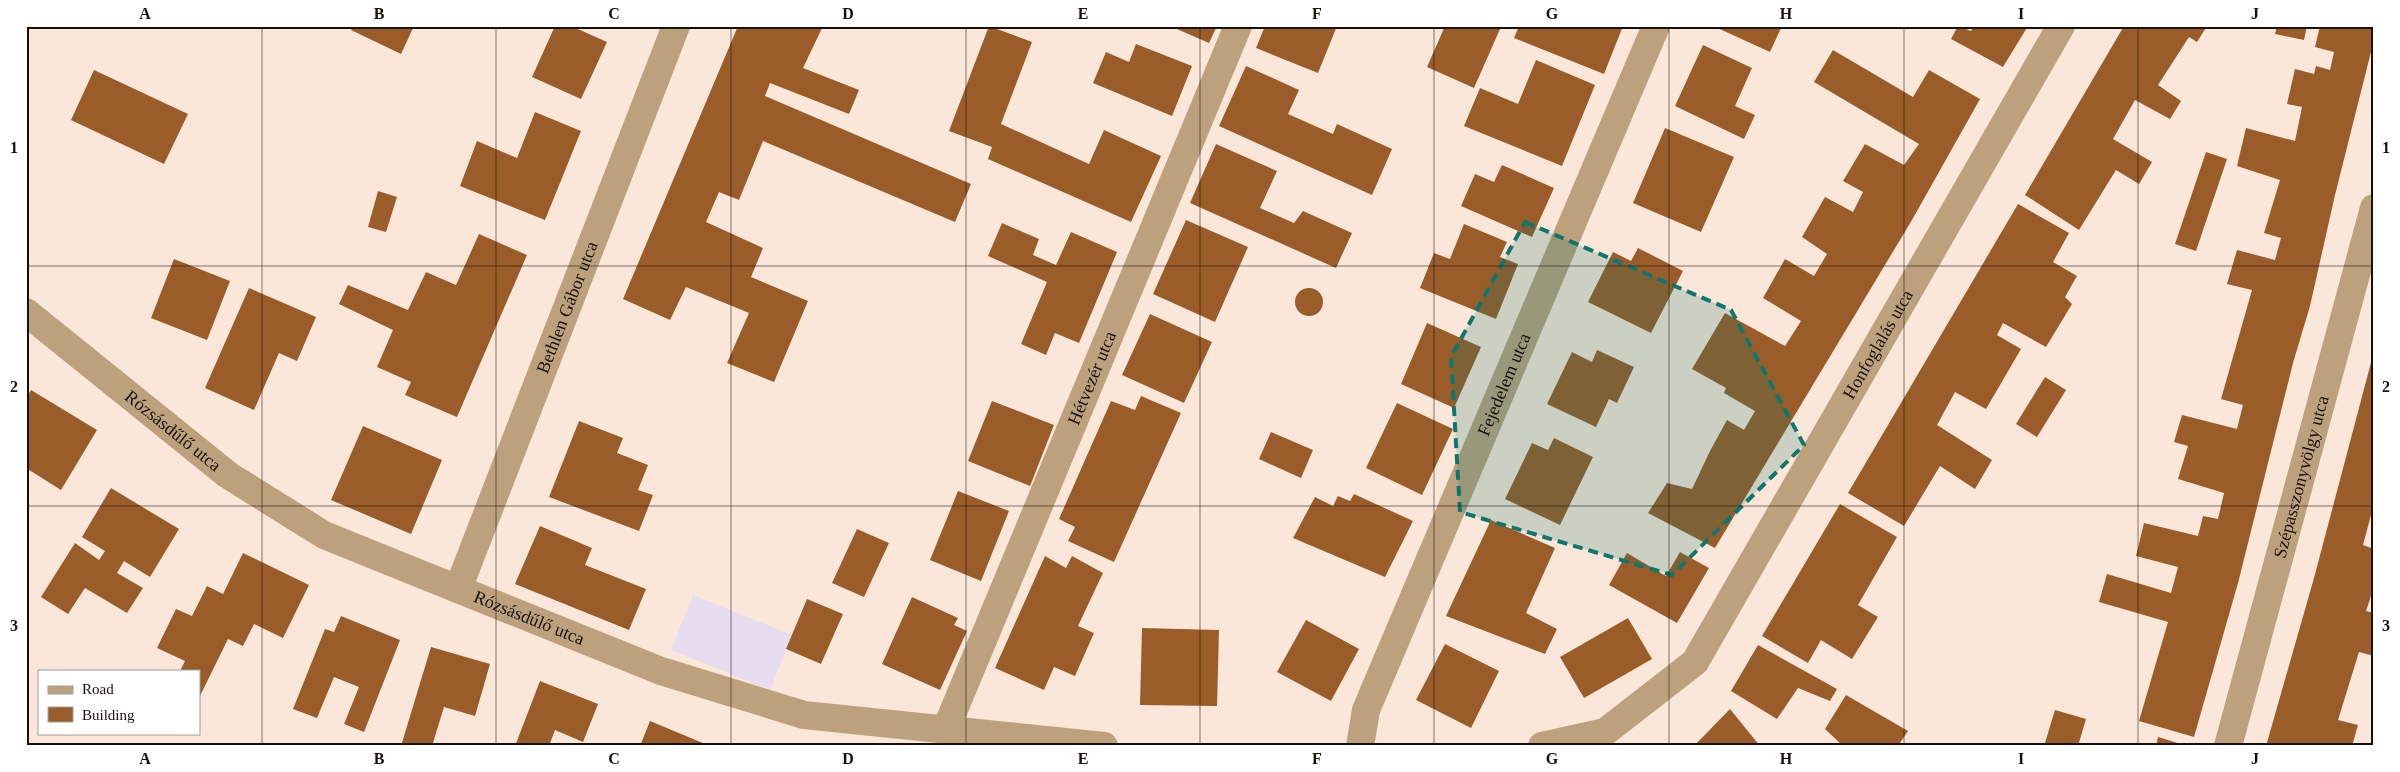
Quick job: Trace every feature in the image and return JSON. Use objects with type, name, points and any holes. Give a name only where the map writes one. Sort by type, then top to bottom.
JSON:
[{"type":"street","name":"Bethlen Gábor utca","points":[[458,589],[676,26]]},
{"type":"street","name":"Hétvezér utca","points":[[946,728],[1238,26]]},
{"type":"street","name":"Fejedelem utca","points":[[1360,746],[1366,710],[1656,26]]},
{"type":"street","name":"Honfoglalás utca","points":[[1603,739],[1695,662],[2061,26]]},
{"type":"street","name":"Szépasszonyvölgy utca","points":[[2228,746],[2374,208]]},
{"type":"street","name":"Rózsásdűlő utca","points":[[26,312],[228,475],[324,535],[661,671],[804,715],[946,728],[1104,746]]},
{"type":"street","points":[[1542,746],[1603,739]]},
{"type":"highlighted area","points":[[1525,222],[1731,310],[1804,445],[1672,575],[1460,512],[1451,357]]},
{"type":"shaded area","points":[[693,595],[792,635],[770,690],[671,650]]},
{"type":"building","points":[[352,26],[414,26],[401,54],[351,30]]},
{"type":"building","points":[[555,26],[571,26],[607,42],[581,99],[532,77]]},
{"type":"building","points":[[738,26],[823,26],[803,68],[859,90],[849,114],[770,83],[765,96],[971,184],[955,222],[763,141],[739,200],[719,192],[706,222],[763,248],[751,277],[808,301],[774,382],[727,363],[749,313],[686,287],[670,320],[623,299]]},
{"type":"building","points":[[989,26],[1032,42],[1001,124],[1089,164],[1104,130],[1161,156],[1131,222],[988,159],[992,147],[949,131]]},
{"type":"building","points":[[1170,26],[1217,26],[1209,43]]},
{"type":"building","points":[[1265,26],[1337,26],[1318,73],[1256,48]]},
{"type":"building","points":[[1445,26],[1494,26],[1500,29],[1474,88],[1427,67]]},
{"type":"building","points":[[1519,26],[1556,26],[1563,29],[1564,26],[1623,26],[1604,74],[1514,38]]},
{"type":"building","points":[[1713,26],[1782,26],[1770,52]]},
{"type":"building","points":[[1958,26],[1971,31],[1974,26],[2028,26],[2003,67],[1951,39]]},
{"type":"building","points":[[2124,26],[2207,26],[2197,42],[2189,37],[2158,85],[2181,101],[2170,119],[2135,100],[2113,139],[2152,162],[2139,184],[2116,170],[2079,230],[2025,195]]},
{"type":"building","points":[[2277,26],[2307,26],[2304,40],[2275,34]]},
{"type":"building","points":[[2320,26],[2374,26],[2374,40],[2335,195],[2310,306],[2293,363],[2238,583],[2194,737],[2139,721],[2168,622],[2099,602],[2107,574],[2171,593],[2178,567],[2136,556],[2144,523],[2198,536],[2203,516],[2218,519],[2224,493],[2178,479],[2188,446],[2174,442],[2182,415],[2237,429],[2243,405],[2221,399],[2252,290],[2227,284],[2237,250],[2275,260],[2281,238],[2264,233],[2280,180],[2237,166],[2246,128],[2295,141],[2302,107],[2287,104],[2295,69],[2314,74],[2316,66],[2330,70],[2334,52],[2315,47]]},
{"type":"building","points":[[1136,44],[1192,66],[1172,116],[1093,83],[1106,52],[1129,62]]},
{"type":"building","points":[[1703,45],[1752,68],[1735,106],[1755,115],[1744,139],[1675,106]]},
{"type":"building","points":[[1833,50],[1913,97],[1929,70],[1980,99],[1912,220],[1715,548],[1648,513],[1667,483],[1692,489],[1727,420],[1744,430],[1755,411],[1724,393],[1726,388],[1692,369],[1725,313],[1785,346],[1801,321],[1763,298],[1785,259],[1814,276],[1827,254],[1802,237],[1825,197],[1853,212],[1863,192],[1843,181],[1865,144],[1904,165],[1919,144],[1814,82]]},
{"type":"building","points":[[1536,60],[1595,85],[1562,166],[1464,126],[1480,88],[1518,104]]},
{"type":"building","points":[[1246,66],[1299,90],[1288,114],[1333,134],[1337,124],[1392,149],[1372,195],[1219,126]]},
{"type":"building","points":[[94,70],[188,114],[164,164],[71,120]]},
{"type":"building","points":[[535,112],[581,131],[545,220],[460,186],[477,141],[517,158]]},
{"type":"building","points":[[1665,128],[1734,157],[1701,232],[1633,203]]},
{"type":"building","points":[[1216,144],[1277,171],[1260,208],[1294,223],[1303,211],[1352,233],[1336,268],[1190,203]]},
{"type":"building","points":[[2206,152],[2227,159],[2196,251],[2175,244]]},
{"type":"building","points":[[1502,165],[1554,188],[1532,237],[1461,206],[1475,174],[1494,182]]},
{"type":"building","points":[[378,191],[397,197],[386,232],[368,227]]},
{"type":"building","points":[[2018,204],[2069,233],[2053,262],[2077,276],[2065,297],[2072,304],[2046,347],[2003,323],[1997,335],[2021,349],[1986,409],[1955,392],[1937,425],[1992,460],[1975,489],[1940,466],[1904,526],[1848,493]]},
{"type":"building","points":[[1186,220],[1248,247],[1215,322],[1153,294]]},
{"type":"building","points":[[1002,223],[1039,239],[1033,255],[1056,265],[1071,232],[1117,252],[1079,343],[1055,333],[1046,355],[1021,344],[1047,282],[988,256]]},
{"type":"building","points":[[1464,224],[1507,242],[1500,257],[1518,264],[1496,319],[1420,288],[1434,253],[1450,259]]},
{"type":"building","points":[[479,234],[527,255],[457,417],[405,395],[411,382],[377,367],[393,330],[339,304],[348,285],[408,310],[426,272],[456,285]]},
{"type":"building","points":[[1638,248],[1683,271],[1651,333],[1588,302],[1613,252],[1631,261]]},
{"type":"building","points":[[174,259],[230,281],[207,340],[151,318]]},
{"type":"building","points":[[249,288],[316,317],[297,361],[279,353],[254,410],[205,388]]},
{"type":"building","points":[[1309,288],[1319,292],[1323,302],[1319,312],[1309,316],[1299,312],[1295,302],[1299,292]]},
{"type":"building","points":[[1150,314],[1212,342],[1184,403],[1122,375]]},
{"type":"building","points":[[1427,323],[1481,347],[1454,408],[1401,384]]},
{"type":"building","points":[[1597,350],[1634,367],[1617,403],[1609,399],[1596,427],[1547,404],[1572,352],[1592,362]]},
{"type":"building","points":[[2373,355],[2374,516],[2371,515],[2363,545],[2374,549],[2374,587],[2366,611],[2374,613],[2374,656],[2359,652],[2338,720],[2358,725],[2352,746],[2266,746],[2314,578]]},
{"type":"building","points":[[2045,377],[2066,390],[2037,437],[2016,424]]},
{"type":"building","points":[[31,390],[97,430],[61,490],[26,468],[26,399]]},
{"type":"building","points":[[1141,396],[1181,413],[1114,562],[1068,541],[1075,527],[1059,519],[1111,401],[1135,410]]},
{"type":"building","points":[[992,401],[1054,425],[1030,486],[968,461]]},
{"type":"building","points":[[1397,403],[1453,429],[1422,495],[1366,468]]},
{"type":"building","points":[[579,421],[623,438],[617,453],[648,465],[638,490],[653,495],[639,531],[549,497]]},
{"type":"building","points":[[363,426],[442,460],[411,534],[331,500]]},
{"type":"building","points":[[1271,432],[1313,450],[1301,478],[1259,459]]},
{"type":"building","points":[[1554,438],[1593,457],[1560,525],[1505,499],[1532,443],[1548,450]]},
{"type":"building","points":[[111,488],[179,529],[150,577],[124,561],[117,573],[143,588],[127,613],[85,588],[68,614],[41,597],[75,543],[99,560],[105,551],[82,537]]},
{"type":"building","points":[[958,491],[1009,511],[981,581],[930,560]]},
{"type":"building","points":[[1354,494],[1413,521],[1385,577],[1293,538],[1315,497],[1333,506],[1338,496],[1350,501]]},
{"type":"building","points":[[1840,504],[1897,537],[1858,605],[1878,617],[1852,659],[1821,640],[1808,663],[1762,636]]},
{"type":"building","points":[[1491,520],[1555,548],[1526,613],[1557,629],[1545,654],[1446,616]]},
{"type":"building","points":[[540,526],[592,548],[585,565],[646,589],[629,630],[515,584]]},
{"type":"building","points":[[857,529],[889,543],[864,597],[832,583]]},
{"type":"building","points":[[1680,552],[1709,568],[1677,623],[1609,585],[1627,553],[1666,576]]},
{"type":"building","points":[[243,553],[309,585],[283,638],[254,624],[243,646],[228,639],[200,696],[200,670],[180,670],[185,661],[157,648],[176,609],[192,616],[207,586],[223,594]]},
{"type":"building","points":[[1045,556],[1066,568],[1072,556],[1103,573],[1078,626],[1094,633],[1075,676],[1054,667],[1044,690],[995,668]]},
{"type":"building","points":[[912,597],[958,618],[954,625],[967,631],[940,690],[882,664]]},
{"type":"building","points":[[807,599],[843,614],[821,664],[786,649]]},
{"type":"building","points":[[341,616],[400,640],[364,732],[344,724],[359,687],[334,677],[317,718],[293,709],[325,629],[334,632]]},
{"type":"building","points":[[1628,618],[1652,659],[1584,698],[1560,657]]},
{"type":"building","points":[[1306,620],[1359,649],[1331,701],[1277,672]]},
{"type":"building","points":[[1142,628],[1219,630],[1217,706],[1140,705]]},
{"type":"building","points":[[1445,644],[1499,671],[1471,728],[1416,700]]},
{"type":"building","points":[[1758,645],[1837,689],[1830,701],[1798,688],[1777,719],[1731,691]]},
{"type":"building","points":[[431,647],[490,664],[475,716],[444,707],[432,746],[401,746]]},
{"type":"building","points":[[540,681],[598,704],[583,742],[555,730],[549,746],[515,746]]},
{"type":"building","points":[[1846,695],[1908,731],[1898,746],[1843,746],[1825,729]]},
{"type":"building","points":[[1730,709],[1760,746],[1694,746]]},
{"type":"building","points":[[2055,710],[2086,719],[2078,746],[2044,746]]},
{"type":"building","points":[[650,721],[710,746],[640,746]]},
{"type":"building","points":[[2158,737],[2184,745],[2184,746],[2156,746]]}]
